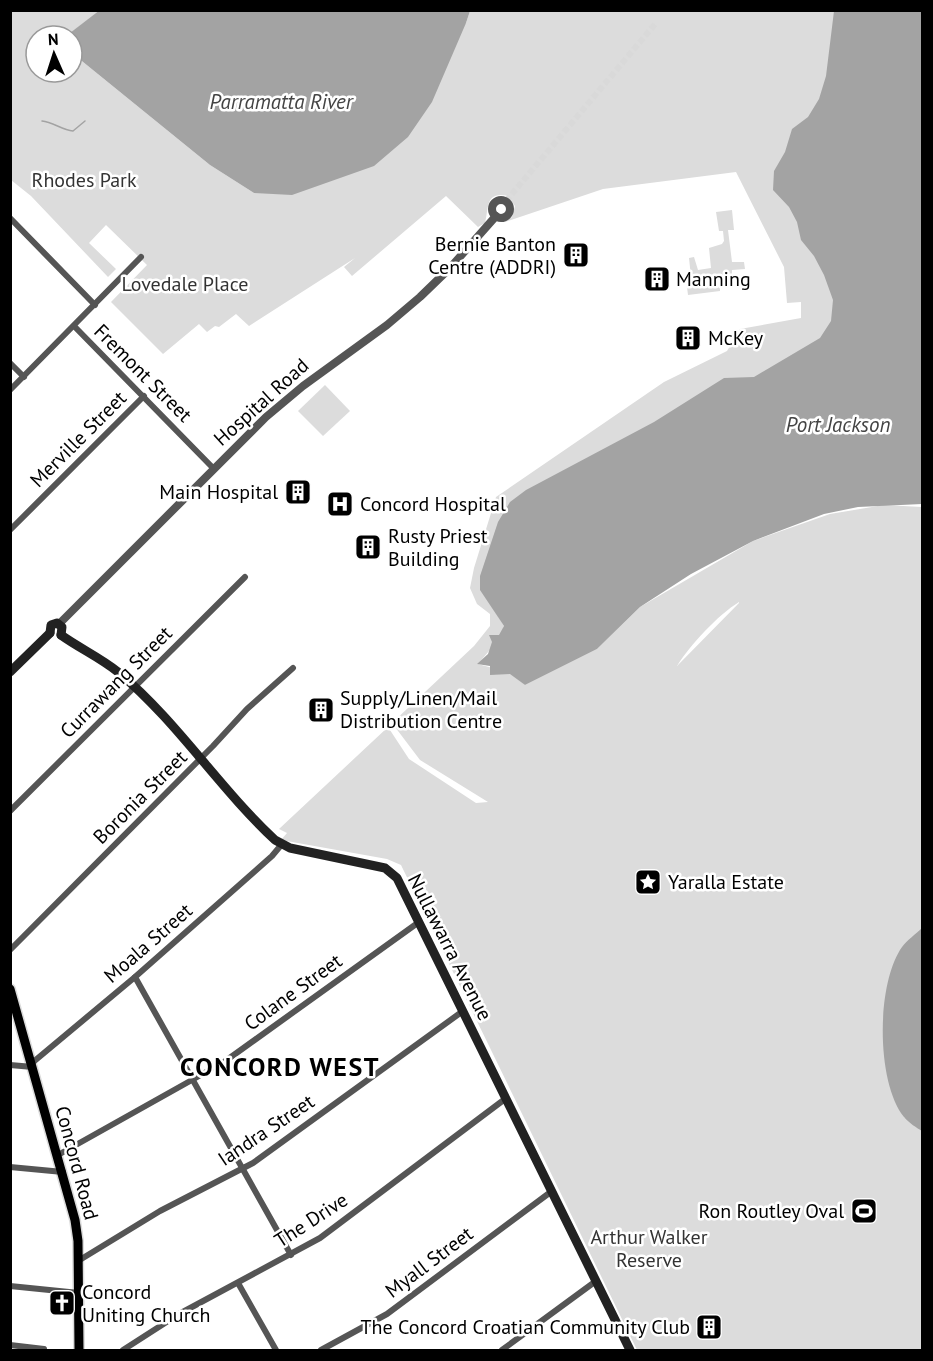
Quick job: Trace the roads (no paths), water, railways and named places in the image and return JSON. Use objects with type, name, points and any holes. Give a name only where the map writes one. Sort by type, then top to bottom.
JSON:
[{"type":"main road","points":[[10,672],[50,633],[55,637],[60,629]]},
{"type":"main road","name":"Nullawarra Avenue","points":[[60,629],[117,671],[266,831],[282,844],[290,849],[389,870],[400,883],[630,1350]]},
{"type":"main road","name":"Concord Road","points":[[10,989],[75,1220],[79,1350]]},
{"type":"street","name":"Hospital Road","points":[[60,629],[214,469],[286,400],[420,297],[450,268],[496,216]]},
{"type":"street","points":[[10,218],[95,305]]},
{"type":"street","points":[[10,390],[141,257]]},
{"type":"street","name":"Fremont Street","points":[[74,326],[214,469]]},
{"type":"street","points":[[10,363],[24,376]]},
{"type":"street","name":"Merville Street","points":[[10,530],[144,396]]},
{"type":"street","name":"Currawang Street","points":[[10,811],[245,577]]},
{"type":"street","name":"Boronia Street","points":[[10,950],[201,759],[247,709],[293,668]]},
{"type":"street","name":"Moala Street","points":[[32,1065],[272,856],[282,844]]},
{"type":"street","name":"Colane Street","points":[[58,1155],[224,1062],[419,922]]},
{"type":"street","points":[[135,977],[291,1255]]},
{"type":"street","name":"Iandra Street","points":[[78,1261],[144,1221],[253,1163],[463,1011]]},
{"type":"street","points":[[10,1065],[32,1065]]},
{"type":"street","name":"The Drive","points":[[123,1350],[179,1314],[320,1238],[506,1099]]},
{"type":"street","points":[[10,1167],[63,1172]]},
{"type":"street","name":"Myall Street","points":[[321,1350],[387,1314],[552,1191]]},
{"type":"street","points":[[502,1350],[596,1281]]},
{"type":"street","points":[[238,1282],[276,1350]]},
{"type":"street","points":[[10,1286],[79,1293]]},
{"type":"street","points":[[10,1345],[44,1349]]},
{"type":"water","name":"Parramatta River","points":[[100,10],[470,10],[432,102],[408,137],[374,166],[292,195],[254,193],[210,165],[84,63],[84,24],[82,24]]},
{"type":"water","name":"Port Jackson","points":[[834,11],[922,11],[922,504],[858,507],[824,514],[753,541],[691,574],[640,607],[597,649],[525,685],[510,674],[490,675],[490,666],[477,664],[488,654],[492,642],[489,635],[499,635],[504,626],[480,590],[480,576],[498,522],[510,502],[526,490],[654,422],[724,378],[754,377],[820,338],[831,321],[833,300],[824,275],[814,256],[801,240],[797,222],[789,207],[773,190],[774,171],[785,152],[792,129],[808,117],[819,99],[826,76]]},
{"type":"water","points":[[922,928],[922,1131],[904,1117],[895,1101],[888,1081],[883,1033],[887,984],[893,963],[904,944]]},
{"type":"waterway","points":[[42,121],[73,131],[85,121]]},
{"type":"tunnel","points":[[506,201],[656,23]]},
{"type":"place","name":"Bernie Banton Centre (ADDRI)","points":[[576,255]]},
{"type":"place","name":"Manning","points":[[657,279]]},
{"type":"place","name":"McKey","points":[[688,338]]},
{"type":"place","name":"Main Hospital","points":[[298,492]]},
{"type":"place","name":"Concord Hospital","points":[[340,504]]},
{"type":"place","name":"Rusty Priest Building","points":[[368,547]]},
{"type":"place","name":"Supply/Linen/Mail Distribution Centre","points":[[321,710]]},
{"type":"place","name":"Yaralla Estate","points":[[648,882]]},
{"type":"place","name":"Ron Routley Oval","points":[[864,1211]]},
{"type":"place","name":"Concord Uniting Church","points":[[62,1303]]},
{"type":"place","name":"The Concord Croatian Community Club","points":[[709,1327]]},
{"type":"district","name":"CONCORD WEST","points":[[280,1067]]},
{"type":"park label","name":"Rhodes Park","points":[[84,180]]},
{"type":"park label","name":"Lovedale Place","points":[[185,284]]},
{"type":"park label","name":"Arthur Walker Reserve","points":[[649,1248]]}]
